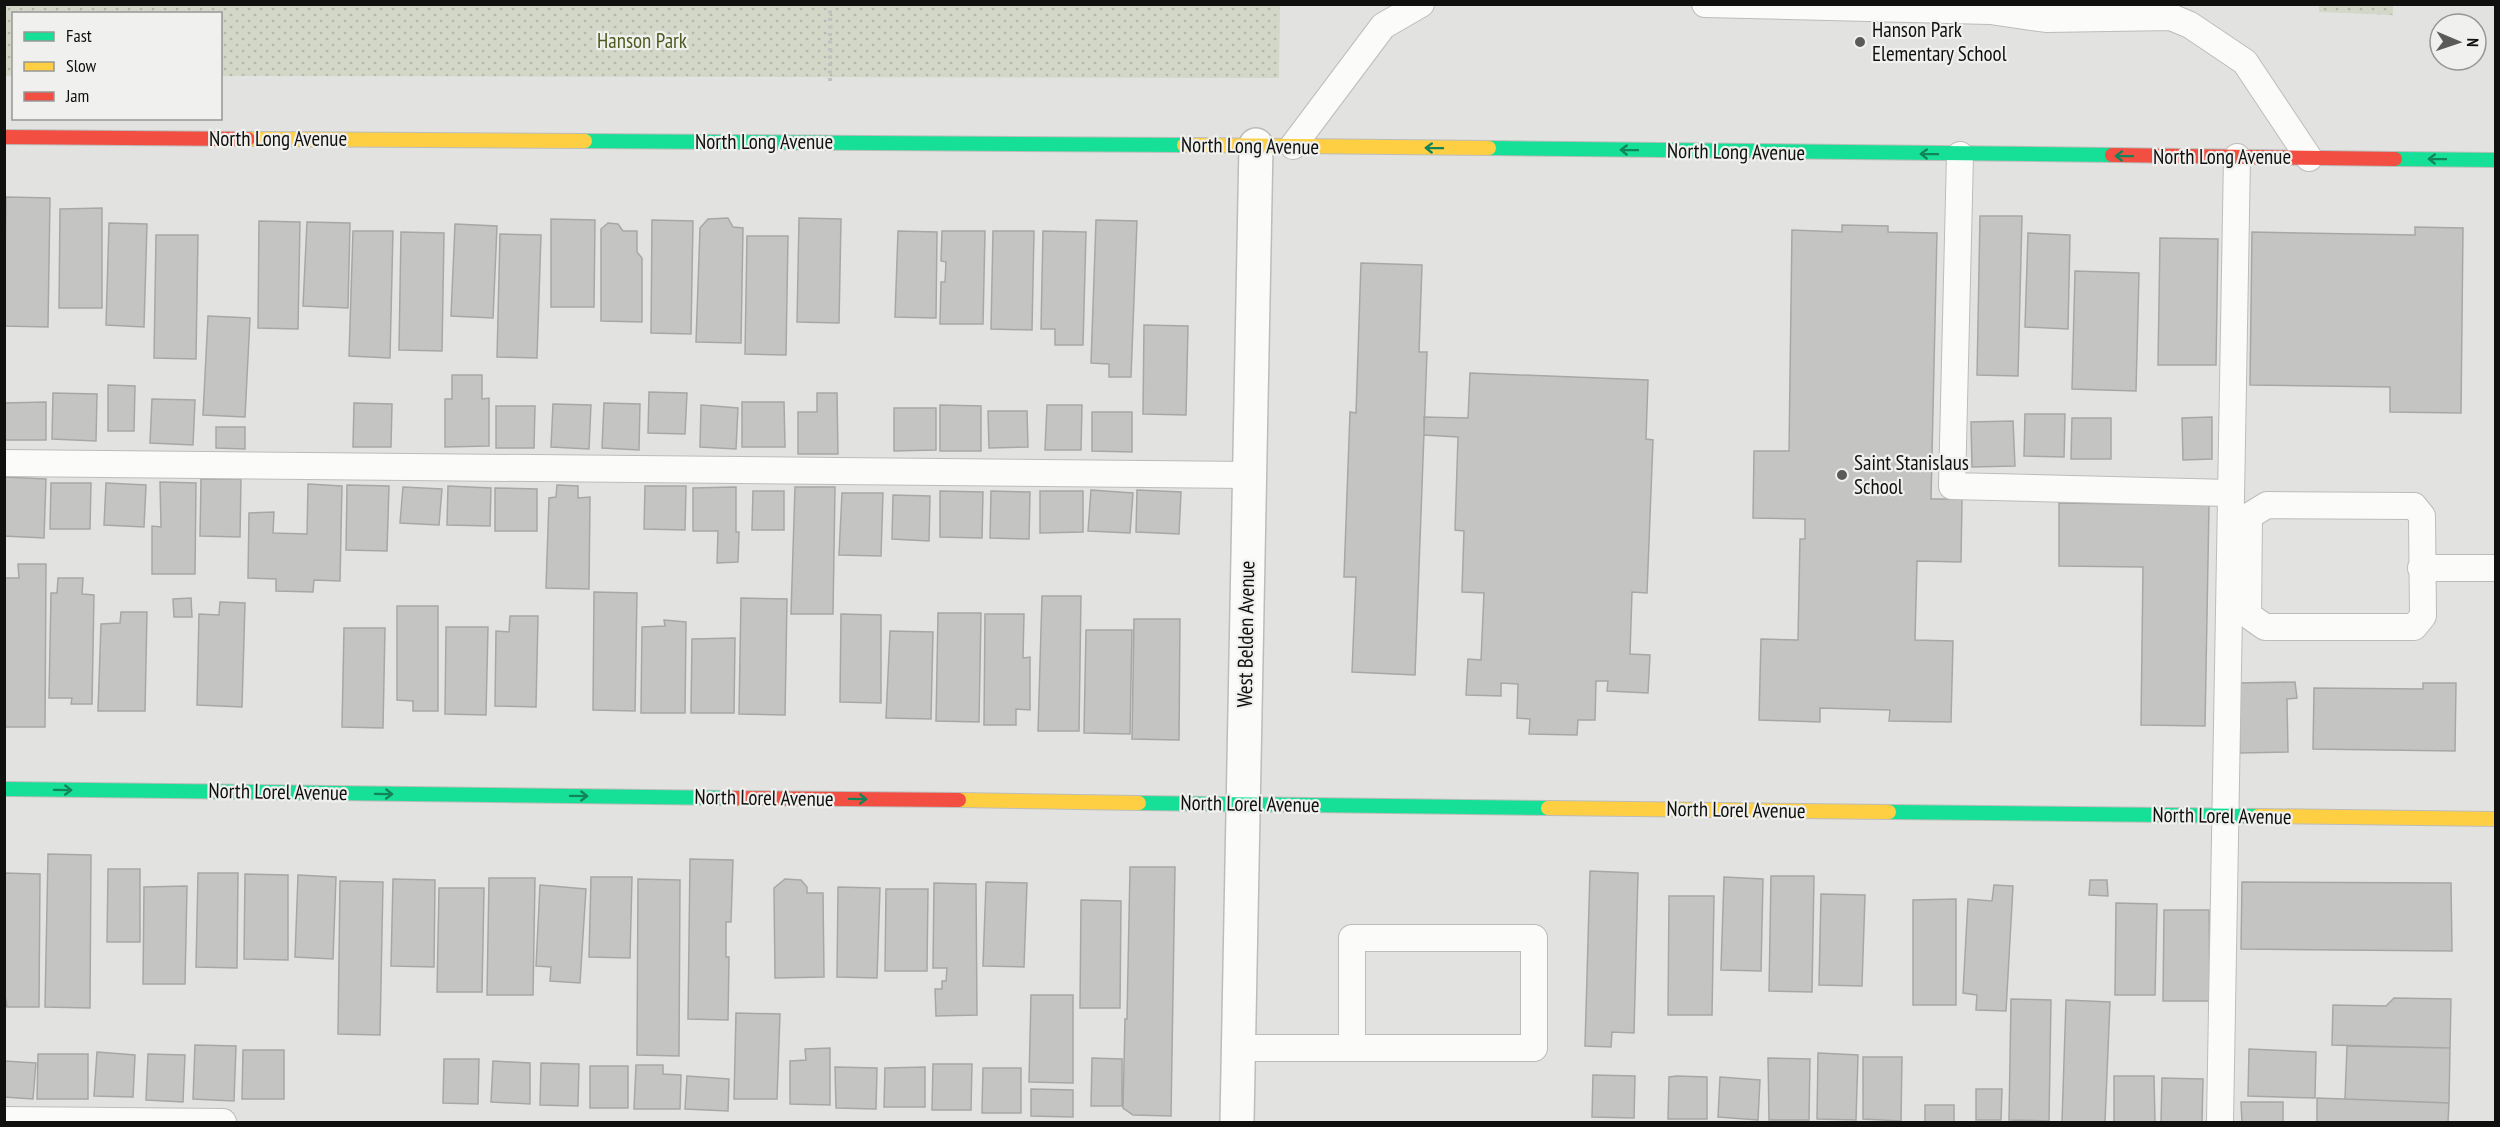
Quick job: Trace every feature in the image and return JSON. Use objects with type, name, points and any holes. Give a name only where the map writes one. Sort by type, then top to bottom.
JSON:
[{"type":"street","name":"North Long Avenue","points":[[4,137],[1256,145],[2496,160]]},
{"type":"street","name":"West Belden Avenue","points":[[1237,1122],[1256,145]]},
{"type":"street","name":"North Lorel Avenue","points":[[4,789],[2496,819]]},
{"type":"lane","points":[[1293,146],[1383,26],[1421,4]]},
{"type":"lane","points":[[1706,4],[1990,11],[2046,19],[2171,17],[2190,25],[2245,62],[2309,158]]},
{"type":"lane","points":[[1959,155],[1952,486],[2230,493]]},
{"type":"lane","points":[[2220,1122],[2237,158]]},
{"type":"lane","points":[[4,464],[1248,476]]},
{"type":"lane","points":[[2267,505],[2414,506],[2422,516],[2421,568],[2423,616],[2414,627],[2265,627],[2248,615],[2249,516],[2267,505]]},
{"type":"lane","points":[[2421,568],[2496,568]]},
{"type":"lane","points":[[1239,1048],[1352,1048],[1534,1048],[1534,938],[1352,938],[1352,1048]]},
{"type":"lane","points":[[4,1120],[223,1122]]},
{"type":"path","points":[[830,4],[830,81]]},
{"type":"green space","name":"Hanson Park","points":[[5,4],[1280,5],[1279,78],[222,76],[222,12],[12,12],[12,76],[5,76]]},
{"type":"green space","points":[[2319,5],[2393,5],[2393,15],[2319,12]]},
{"type":"building","points":[[6,197],[50,198],[48,327],[4,326]]},
{"type":"building","points":[[102,208],[102,308],[59,308],[60,209]]},
{"type":"building","points":[[1980,216],[2022,216],[2018,376],[1977,375]]},
{"type":"building","points":[[728,218],[733,227],[743,228],[741,343],[696,342],[700,228],[708,219]]},
{"type":"building","points":[[799,218],[841,219],[839,323],[797,322]]},
{"type":"building","points":[[551,219],[595,220],[594,307],[551,307]]},
{"type":"building","points":[[652,220],[693,221],[691,334],[651,333]]},
{"type":"building","points":[[1096,220],[1137,221],[1131,377],[1109,377],[1109,364],[1091,363]]},
{"type":"building","points":[[259,221],[300,222],[298,329],[258,328]]},
{"type":"building","points":[[307,222],[350,223],[348,308],[303,306]]},
{"type":"building","points":[[109,223],[147,224],[144,327],[106,325]]},
{"type":"building","points":[[608,223],[618,224],[623,231],[637,231],[637,252],[642,258],[642,322],[601,321],[601,229]]},
{"type":"building","points":[[455,224],[497,226],[493,318],[451,316]]},
{"type":"building","name":"Saint Stanislaus School","points":[[1842,225],[1888,226],[1888,232],[1937,233],[1931,499],[1962,499],[1961,562],[1917,561],[1915,640],[1953,641],[1951,722],[1889,721],[1890,710],[1820,708],[1820,722],[1759,720],[1761,639],[1798,640],[1800,539],[1805,539],[1805,519],[1753,518],[1754,451],[1789,451],[1792,230],[1842,232]]},
{"type":"building","points":[[2415,227],[2463,228],[2461,413],[2390,412],[2390,387],[2250,385],[2252,232],[2415,235]]},
{"type":"building","points":[[353,231],[393,231],[390,358],[349,356]]},
{"type":"building","points":[[898,231],[937,232],[936,318],[895,317]]},
{"type":"building","points":[[942,231],[985,231],[983,324],[940,324],[941,282],[945,282],[946,262],[941,261]]},
{"type":"building","points":[[993,231],[1034,231],[1032,330],[991,329]]},
{"type":"building","points":[[1043,231],[1086,232],[1083,345],[1055,345],[1055,329],[1041,329]]},
{"type":"building","points":[[401,232],[444,233],[442,351],[399,350]]},
{"type":"building","points":[[2028,233],[2070,235],[2068,329],[2025,327]]},
{"type":"building","points":[[500,234],[541,235],[537,358],[497,357]]},
{"type":"building","points":[[156,235],[198,235],[196,359],[154,358]]},
{"type":"building","points":[[747,236],[788,236],[786,355],[745,354]]},
{"type":"building","points":[[2160,238],[2218,239],[2216,365],[2158,365]]},
{"type":"building","points":[[1361,263],[1422,265],[1419,352],[1427,352],[1415,675],[1352,672],[1356,577],[1344,577],[1350,412],[1356,413]]},
{"type":"building","points":[[2075,271],[2139,273],[2136,391],[2072,389]]},
{"type":"building","points":[[208,316],[250,318],[245,417],[203,415]]},
{"type":"building","points":[[1144,325],[1188,326],[1186,415],[1143,414]]},
{"type":"building","points":[[1470,373],[1648,380],[1646,439],[1653,440],[1647,593],[1632,592],[1630,654],[1650,655],[1648,693],[1607,691],[1608,681],[1596,681],[1595,720],[1578,720],[1577,735],[1529,734],[1530,719],[1517,718],[1518,684],[1501,683],[1501,696],[1466,695],[1468,659],[1481,660],[1484,593],[1462,592],[1464,531],[1455,530],[1458,437],[1424,435],[1424,417],[1468,418]]},
{"type":"building","points":[[452,375],[482,375],[482,399],[489,398],[489,446],[445,447],[445,399],[452,399]]},
{"type":"building","points":[[108,385],[135,386],[134,431],[108,431]]},
{"type":"building","points":[[649,392],[687,393],[685,434],[648,433]]},
{"type":"building","points":[[53,393],[97,394],[96,441],[52,439]]},
{"type":"building","points":[[817,393],[837,393],[838,454],[798,454],[798,412],[817,412]]},
{"type":"building","points":[[152,399],[195,400],[193,445],[150,443]]},
{"type":"building","points":[[46,402],[46,440],[4,440],[4,403]]},
{"type":"building","points":[[742,402],[784,402],[785,447],[742,447]]},
{"type":"building","points":[[354,403],[392,404],[391,447],[353,447]]},
{"type":"building","points":[[604,403],[640,404],[639,450],[602,448]]},
{"type":"building","points":[[553,404],[591,405],[589,449],[551,447]]},
{"type":"building","points":[[701,405],[738,408],[736,449],[700,447]]},
{"type":"building","points":[[940,405],[981,406],[981,451],[940,451]]},
{"type":"building","points":[[1047,405],[1082,405],[1081,450],[1045,450]]},
{"type":"building","points":[[496,406],[535,406],[534,448],[496,448]]},
{"type":"building","points":[[894,408],[936,408],[936,450],[894,451]]},
{"type":"building","points":[[988,411],[1027,411],[1028,447],[989,448]]},
{"type":"building","points":[[1092,412],[1132,412],[1132,452],[1092,451]]},
{"type":"building","points":[[2025,414],[2065,414],[2064,457],[2024,456]]},
{"type":"building","points":[[2212,417],[2212,459],[2183,460],[2182,418]]},
{"type":"building","points":[[2072,418],[2111,418],[2111,459],[2071,459]]},
{"type":"building","points":[[2013,421],[2015,466],[1972,467],[1971,422]]},
{"type":"building","points":[[216,427],[245,427],[245,449],[216,448]]},
{"type":"building","points":[[4,477],[46,479],[44,538],[4,536]]},
{"type":"building","points":[[201,479],[241,479],[240,537],[200,536]]},
{"type":"building","points":[[160,482],[196,483],[195,574],[152,574],[152,526],[161,527]]},
{"type":"building","points":[[51,483],[91,483],[90,529],[50,529]]},
{"type":"building","points":[[106,483],[146,485],[144,527],[104,525]]},
{"type":"building","points":[[308,484],[342,486],[340,581],[314,580],[313,592],[276,591],[276,579],[248,578],[249,513],[274,512],[273,533],[307,534]]},
{"type":"building","points":[[347,485],[389,486],[387,551],[346,550]]},
{"type":"building","points":[[557,485],[578,486],[578,498],[590,497],[589,589],[546,588],[549,498],[556,497]]},
{"type":"building","points":[[448,486],[491,488],[490,526],[447,525]]},
{"type":"building","points":[[645,486],[686,486],[685,530],[644,529]]},
{"type":"building","points":[[403,487],[442,489],[439,525],[400,523]]},
{"type":"building","points":[[736,487],[738,562],[717,563],[718,531],[693,531],[693,488]]},
{"type":"building","points":[[795,487],[835,487],[833,614],[791,614]]},
{"type":"building","points":[[495,488],[537,489],[537,531],[495,531]]},
{"type":"building","points":[[1091,490],[1133,493],[1130,533],[1088,531]]},
{"type":"building","points":[[1137,490],[1181,492],[1179,534],[1136,532]]},
{"type":"building","points":[[753,491],[784,491],[784,530],[752,530]]},
{"type":"building","points":[[940,491],[983,492],[982,538],[940,537]]},
{"type":"building","points":[[991,491],[1030,492],[1029,539],[990,538]]},
{"type":"building","points":[[1040,491],[1083,491],[1083,532],[1040,533]]},
{"type":"building","points":[[842,493],[883,493],[881,556],[839,555]]},
{"type":"building","points":[[893,495],[930,496],[929,541],[892,539]]},
{"type":"building","points":[[2059,503],[2209,505],[2205,726],[2141,725],[2143,567],[2059,566]]},
{"type":"building","points":[[18,564],[46,564],[45,727],[4,727],[4,578],[19,578]]},
{"type":"building","points":[[58,578],[83,578],[82,594],[94,595],[92,704],[71,704],[72,698],[49,698],[51,593],[57,593]]},
{"type":"building","points":[[594,592],[637,593],[635,711],[593,710]]},
{"type":"building","points":[[1042,596],[1081,596],[1079,731],[1038,731]]},
{"type":"building","points":[[191,598],[192,617],[174,617],[173,599]]},
{"type":"building","points":[[741,598],[787,599],[785,715],[739,714]]},
{"type":"building","points":[[220,602],[245,603],[242,707],[197,705],[199,614],[219,615]]},
{"type":"building","points":[[397,606],[438,606],[438,711],[413,711],[413,701],[397,700]]},
{"type":"building","points":[[121,612],[147,612],[145,711],[98,711],[101,624],[120,623]]},
{"type":"building","points":[[938,613],[981,613],[979,722],[936,721]]},
{"type":"building","points":[[841,614],[881,615],[881,703],[840,702]]},
{"type":"building","points":[[985,614],[1024,614],[1023,658],[1030,657],[1030,710],[1016,709],[1016,725],[984,725]]},
{"type":"building","points":[[510,616],[538,616],[536,707],[495,706],[496,631],[509,632]]},
{"type":"building","points":[[1134,619],[1180,619],[1179,740],[1132,739]]},
{"type":"building","points":[[664,620],[686,622],[685,713],[641,713],[642,627],[665,626]]},
{"type":"building","points":[[446,627],[488,627],[486,715],[445,714]]},
{"type":"building","points":[[344,628],[385,628],[383,728],[342,727]]},
{"type":"building","points":[[1086,630],[1132,630],[1130,734],[1084,733]]},
{"type":"building","points":[[890,631],[933,632],[931,719],[886,718]]},
{"type":"building","points":[[735,638],[734,713],[691,713],[692,639]]},
{"type":"building","points":[[2295,682],[2297,698],[2287,699],[2288,752],[2240,753],[2239,683]]},
{"type":"building","points":[[2423,683],[2456,683],[2455,751],[2313,749],[2314,688],[2423,689]]},
{"type":"building","points":[[48,854],[91,855],[90,1008],[45,1007]]},
{"type":"building","points":[[690,859],[733,860],[731,922],[726,922],[726,957],[729,957],[728,1020],[688,1019]]},
{"type":"building","points":[[1130,867],[1175,867],[1171,1116],[1133,1115],[1123,1108]]},
{"type":"building","points":[[108,869],[140,869],[140,942],[107,942]]},
{"type":"building","points":[[1590,871],[1638,873],[1634,1033],[1612,1032],[1611,1047],[1585,1046]]},
{"type":"building","points":[[4,873],[40,874],[39,1007],[7,1007],[4,990]]},
{"type":"building","points":[[198,873],[238,873],[237,968],[196,967]]},
{"type":"building","points":[[245,874],[288,875],[288,960],[244,959]]},
{"type":"building","points":[[298,875],[336,877],[333,959],[295,957]]},
{"type":"building","points":[[1771,876],[1814,876],[1812,992],[1769,991]]},
{"type":"building","points":[[591,877],[632,877],[630,958],[589,957]]},
{"type":"building","points":[[1724,877],[1763,879],[1761,971],[1721,970]]},
{"type":"building","points":[[489,878],[535,878],[533,995],[487,995]]},
{"type":"building","points":[[393,879],[435,880],[434,967],[391,966]]},
{"type":"building","points":[[638,879],[680,880],[679,1056],[637,1055]]},
{"type":"building","points":[[785,879],[801,880],[807,887],[807,893],[823,893],[824,977],[775,978],[774,888]]},
{"type":"building","points":[[2090,880],[2107,880],[2108,896],[2089,895]]},
{"type":"building","points":[[340,881],[383,882],[380,1035],[338,1034]]},
{"type":"building","points":[[986,882],[1027,883],[1024,967],[983,966]]},
{"type":"building","points":[[2242,882],[2451,883],[2452,951],[2241,949]]},
{"type":"building","points":[[934,883],[976,884],[977,1015],[936,1016],[935,989],[942,989],[942,981],[946,981],[947,968],[933,968]]},
{"type":"building","points":[[540,885],[586,889],[580,983],[550,981],[551,967],[536,966]]},
{"type":"building","points":[[1994,885],[2013,886],[2006,1011],[1976,1010],[1977,995],[1963,993],[1968,899],[1992,901]]},
{"type":"building","points":[[187,886],[185,984],[143,984],[144,887]]},
{"type":"building","points":[[838,887],[880,888],[877,978],[837,977]]},
{"type":"building","points":[[439,888],[484,888],[482,992],[437,992]]},
{"type":"building","points":[[886,889],[928,889],[927,971],[885,971]]},
{"type":"building","points":[[1821,894],[1865,895],[1862,986],[1819,985]]},
{"type":"building","points":[[1669,896],[1714,896],[1712,1015],[1668,1015]]},
{"type":"building","points":[[1956,899],[1956,1005],[1913,1005],[1913,900]]},
{"type":"building","points":[[1081,900],[1121,901],[1120,1008],[1080,1008]]},
{"type":"building","points":[[2116,903],[2157,904],[2155,995],[2115,995]]},
{"type":"building","points":[[2164,910],[2209,910],[2210,1001],[2163,1001]]},
{"type":"building","points":[[1031,995],[1073,995],[1073,1083],[1029,1082]]},
{"type":"building","points":[[2394,998],[2451,999],[2450,1048],[2332,1045],[2333,1005],[2386,1006]]},
{"type":"building","points":[[2011,999],[2051,1000],[2049,1121],[2009,1120]]},
{"type":"building","points":[[2066,1000],[2110,1002],[2105,1122],[2062,1122]]},
{"type":"building","points":[[736,1013],[780,1014],[777,1099],[734,1099]]},
{"type":"building","points":[[195,1045],[236,1046],[234,1101],[193,1099]]},
{"type":"building","points":[[2347,1046],[2450,1048],[2449,1103],[2345,1099]]},
{"type":"building","points":[[830,1048],[830,1105],[790,1104],[790,1061],[806,1060],[805,1049]]},
{"type":"building","points":[[2249,1049],[2316,1052],[2315,1098],[2248,1096]]},
{"type":"building","points":[[243,1050],[284,1050],[284,1099],[242,1099]]},
{"type":"building","points":[[97,1052],[135,1055],[133,1097],[94,1096]]},
{"type":"building","points":[[1818,1053],[1858,1055],[1856,1120],[1817,1119]]},
{"type":"building","points":[[38,1054],[88,1054],[88,1099],[37,1099]]},
{"type":"building","points":[[148,1054],[185,1055],[183,1102],[146,1100]]},
{"type":"building","points":[[1863,1057],[1902,1057],[1901,1121],[1863,1119]]},
{"type":"building","points":[[1092,1058],[1122,1059],[1122,1106],[1091,1106]]},
{"type":"building","points":[[1768,1058],[1810,1059],[1809,1120],[1769,1120]]},
{"type":"building","points":[[444,1059],[479,1059],[478,1104],[443,1103]]},
{"type":"building","points":[[4,1061],[36,1063],[33,1099],[4,1097]]},
{"type":"building","points":[[493,1061],[530,1063],[530,1104],[491,1102]]},
{"type":"building","points":[[541,1063],[579,1064],[578,1106],[540,1105]]},
{"type":"building","points":[[933,1064],[972,1064],[971,1110],[932,1110]]},
{"type":"building","points":[[636,1065],[663,1065],[663,1074],[681,1075],[680,1109],[634,1109]]},
{"type":"building","points":[[590,1066],[628,1066],[628,1108],[590,1108]]},
{"type":"building","points":[[835,1067],[877,1068],[876,1109],[836,1108]]},
{"type":"building","points":[[925,1067],[925,1107],[884,1107],[885,1068]]},
{"type":"building","points":[[983,1068],[1021,1068],[1021,1113],[982,1113]]},
{"type":"building","points":[[1593,1075],[1635,1076],[1634,1118],[1592,1117]]},
{"type":"building","points":[[687,1076],[729,1079],[728,1111],[685,1109]]},
{"type":"building","points":[[2114,1076],[2154,1076],[2155,1122],[2114,1122]]},
{"type":"building","points":[[1669,1077],[1707,1077],[1707,1119],[1668,1119]]},
{"type":"building","points":[[1720,1077],[1760,1080],[1758,1120],[1718,1117]]},
{"type":"building","points":[[2162,1078],[2203,1079],[2202,1122],[2161,1122]]},
{"type":"building","points":[[1031,1089],[1073,1090],[1073,1117],[1031,1116]]},
{"type":"building","points":[[1976,1089],[2002,1089],[2001,1120],[1976,1120]]},
{"type":"building","points":[[2317,1098],[2449,1103],[2448,1122],[2317,1122]]},
{"type":"building","points":[[2241,1102],[2283,1102],[2283,1122],[2242,1122]]},
{"type":"building","points":[[1925,1105],[1954,1105],[1954,1122],[1925,1122]]},
{"type":"traffic: fast","points":[[585,141],[1184,145]]},
{"type":"traffic: fast","points":[[1489,148],[2112,155]]},
{"type":"traffic: fast","points":[[2395,159],[2496,160]]},
{"type":"traffic: fast","points":[[4,789],[731,798]]},
{"type":"traffic: fast","points":[[1139,803],[1548,808]]},
{"type":"traffic: fast","points":[[1889,812],[2258,816]]},
{"type":"traffic: slow","points":[[248,139],[585,141]]},
{"type":"traffic: slow","points":[[1184,145],[1489,148]]},
{"type":"traffic: slow","points":[[959,800],[1139,803]]},
{"type":"traffic: slow","points":[[1548,808],[1889,812]]},
{"type":"traffic: slow","points":[[2258,816],[2496,819]]},
{"type":"traffic: jam","points":[[4,137],[248,139]]},
{"type":"traffic: jam","points":[[2112,155],[2395,159]]},
{"type":"traffic: jam","points":[[731,798],[959,800]]},
{"type":"place","name":"Hanson Park Elementary School","points":[[1860,42]]},
{"type":"place","name":"Saint Stanislaus School","points":[[1842,475]]}]
